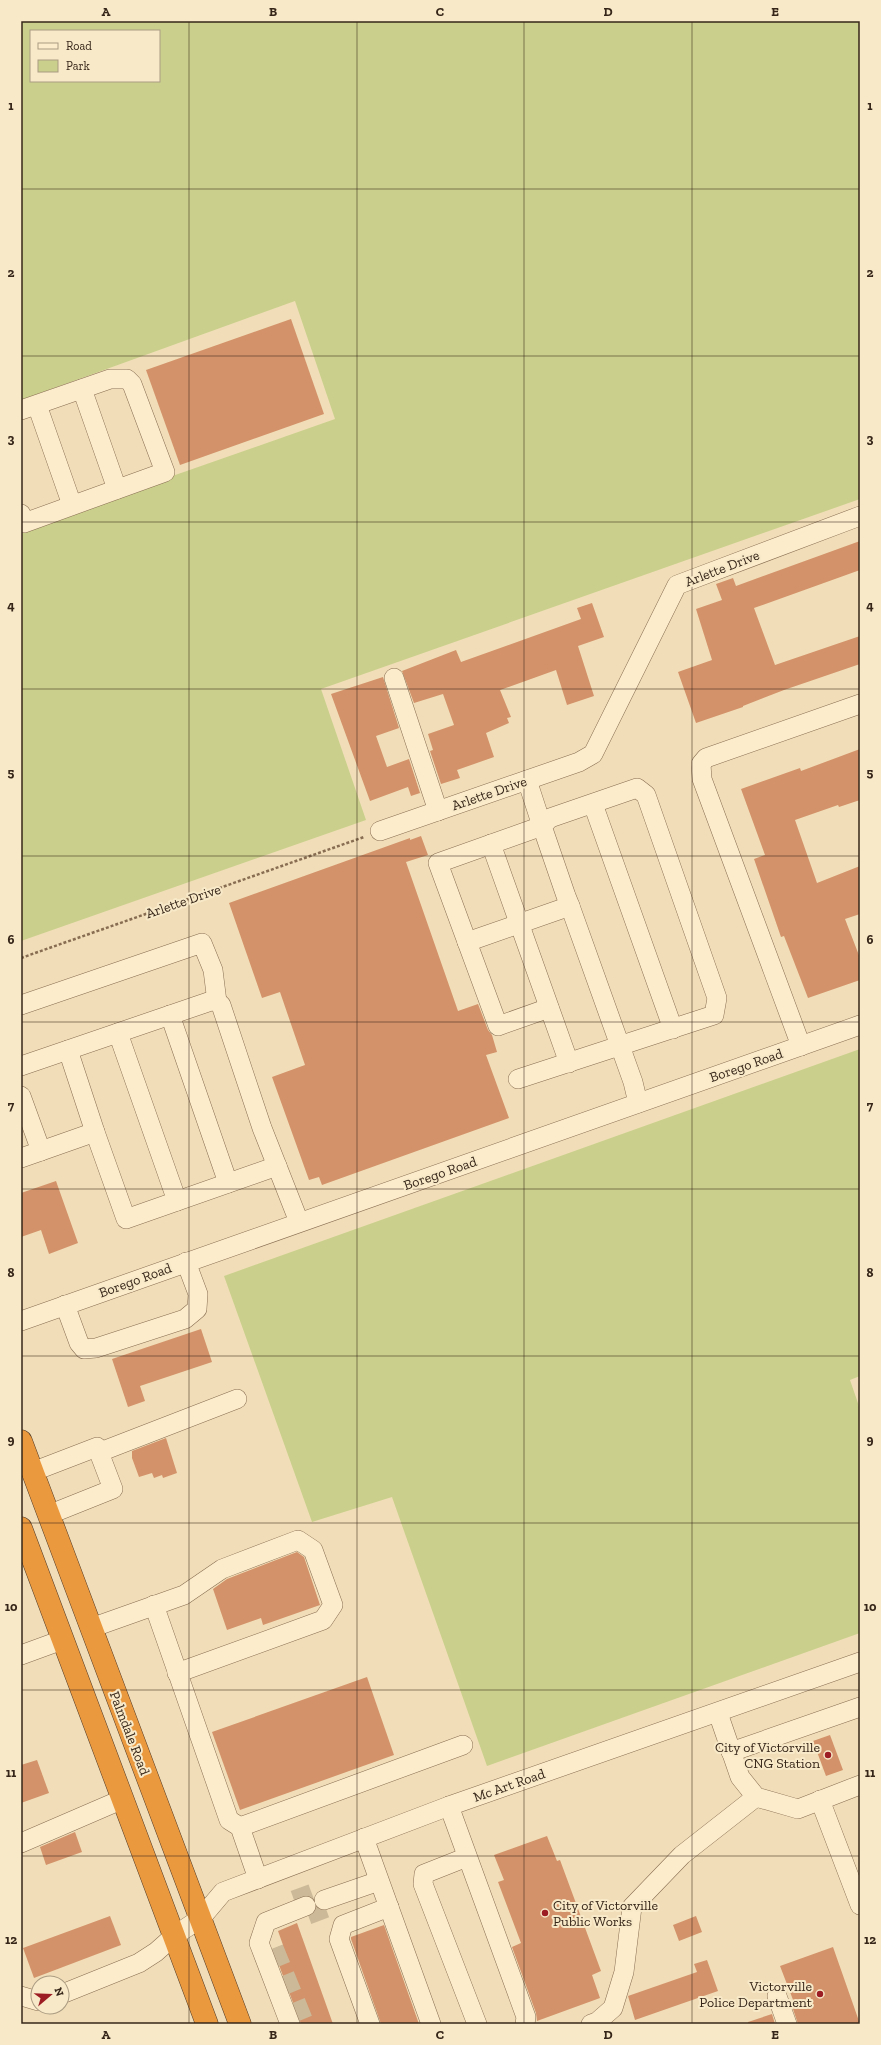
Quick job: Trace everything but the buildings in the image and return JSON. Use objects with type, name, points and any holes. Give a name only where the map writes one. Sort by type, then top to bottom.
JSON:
[{"type":"highway","name":"Palmdale Road","points":[[21,1441],[240,2024]]},
{"type":"highway","points":[[21,1528],[207,2024]]},
{"type":"street","points":[[21,514],[24,523],[72,506],[117,489],[165,472],[132,384],[127,379],[118,378],[29,408],[72,506]]},
{"type":"street","points":[[82,389],[117,489]]},
{"type":"street","name":"Arlette Drive","points":[[380,831],[579,762],[593,754],[677,585],[860,516]]},
{"type":"street","points":[[394,678],[438,811]]},
{"type":"street","points":[[801,1046],[702,779],[701,764],[706,758],[860,704]]},
{"type":"street","points":[[527,780],[633,1082],[638,1103]]},
{"type":"street","points":[[518,1079],[714,1015],[717,998],[646,795],[637,788],[550,818],[542,826],[438,863],[498,1026],[549,1008]]},
{"type":"street","points":[[594,804],[672,1029]]},
{"type":"street","points":[[491,844],[569,1063]]},
{"type":"street","points":[[467,942],[570,906]]},
{"type":"street","points":[[21,1005],[202,943],[212,970],[218,1002],[221,1005],[262,1128],[299,1222]]},
{"type":"street","points":[[21,1066],[214,1000],[218,1002]]},
{"type":"street","points":[[170,1015],[228,1183]]},
{"type":"street","name":"Borego Road","points":[[21,1321],[860,1025]]},
{"type":"street","points":[[118,1033],[177,1201]]},
{"type":"street","points":[[68,1050],[126,1219],[277,1166]]},
{"type":"street","points":[[21,1096],[41,1151]]},
{"type":"street","points":[[21,1158],[95,1132]]},
{"type":"street","points":[[65,1305],[79,1343],[84,1349],[96,1348],[185,1319],[197,1309],[198,1294],[186,1262]]},
{"type":"street","points":[[32,1472],[237,1399]]},
{"type":"street","points":[[48,1515],[113,1489],[98,1449]]},
{"type":"street","points":[[91,1628],[184,1595],[222,1569],[298,1540],[313,1550],[332,1605],[323,1620],[177,1673]]},
{"type":"street","points":[[154,1605],[229,1820],[240,1827],[258,1879]]},
{"type":"street","points":[[21,1655],[62,1640]]},
{"type":"street","name":"Mc Art Road","points":[[70,1991],[139,1962],[156,1952],[174,1936],[201,1918],[223,1892],[450,1806],[860,1662]]},
{"type":"street","points":[[731,1752],[860,1708]]},
{"type":"street","points":[[718,1713],[740,1777],[756,1797],[798,1809],[860,1785]]},
{"type":"street","points":[[240,1827],[463,1745]]},
{"type":"street","points":[[591,2024],[596,2022],[613,2008],[624,1972],[632,1907],[682,1855],[756,1797]]},
{"type":"street","points":[[21,1842],[123,1799]]},
{"type":"street","points":[[820,1800],[860,1906]]},
{"type":"street","points":[[450,1806],[467,1857],[526,2017],[525,2024]]},
{"type":"street","points":[[364,1838],[431,2024]]},
{"type":"street","points":[[467,1857],[424,1874],[423,1884],[477,2024]]},
{"type":"street","points":[[290,2024],[259,1943],[266,1922],[279,1917],[298,1919],[312,1903],[350,1892],[379,1881]]},
{"type":"street","points":[[370,2024],[339,1939],[343,1925],[389,1907]]},
{"type":"street","points":[[274,1948],[269,1930],[279,1917]]},
{"type":"street","points":[[777,1996],[787,2024]]},
{"type":"path","name":"Arlette Drive","points":[[21,958],[380,831]]},
{"type":"green space","points":[[21,21],[860,21],[860,499],[321,689],[366,820],[21,941],[21,529],[335,419],[295,301],[21,400]]},
{"type":"green space","points":[[860,1049],[860,1376],[850,1380],[860,1409],[860,1633],[487,1766],[392,1497],[312,1522],[224,1276]]},
{"type":"tunnel","points":[[294,1900],[313,1893]]},
{"type":"tunnel","points":[[308,1915],[327,1908]]},
{"type":"tunnel","points":[[274,1948],[305,2024]]},
{"type":"place","name":"City of Victorville CNG Station","points":[[828,1755]]},
{"type":"place","name":"City of Victorville Public Works","points":[[545,1913]]},
{"type":"place","name":"Victorville Police Department","points":[[820,1994]]}]
